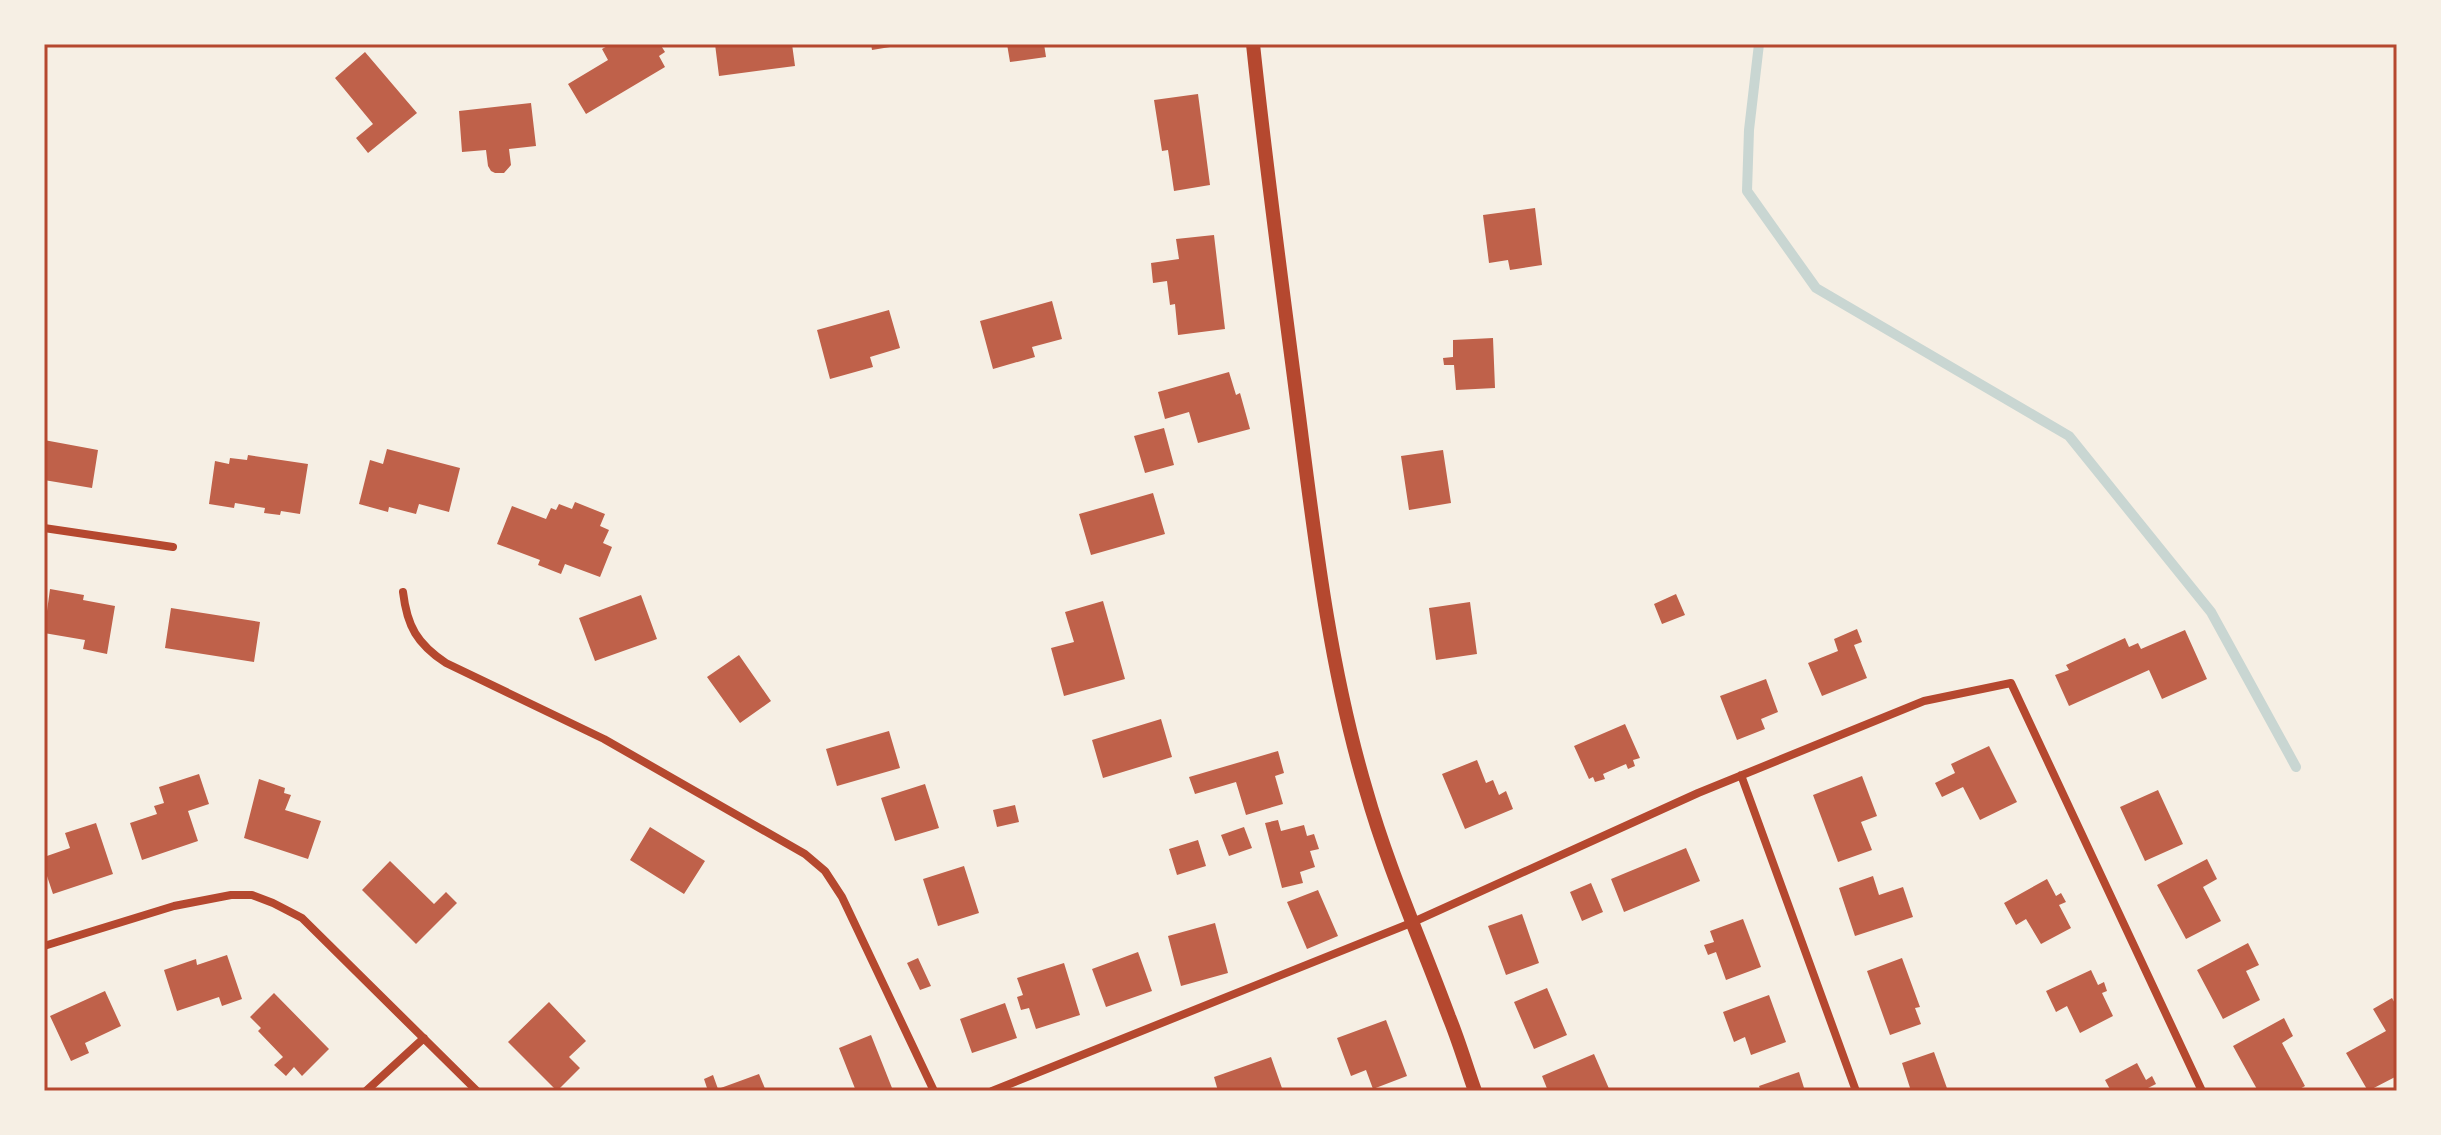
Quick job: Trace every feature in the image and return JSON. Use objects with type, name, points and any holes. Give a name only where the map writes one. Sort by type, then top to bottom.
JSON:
[{"type":"street","points":[[1253,44],[1267,186],[1321,582],[1344,702],[1365,788],[1411,923],[1450,1018],[1475,1091]]},
{"type":"street","points":[[44,528],[173,547]]},
{"type":"street","points":[[403,592],[405,612],[413,631],[428,651],[446,663],[604,739],[805,854],[825,871],[842,897],[934,1091]]},
{"type":"street","points":[[992,1091],[1411,923],[1741,775],[1924,701],[2011,683],[2202,1091]]},
{"type":"street","points":[[1741,775],[1856,1091]]},
{"type":"street","points":[[44,946],[174,906],[204,899],[252,895],[302,918],[477,1091]]},
{"type":"street","points":[[366,1091],[424,1038]]},
{"type":"building","points":[[611,44],[660,44],[665,52],[659,56],[665,67],[586,114],[568,84],[608,60],[602,49]]},
{"type":"building","points":[[715,44],[792,44],[795,66],[719,76]]},
{"type":"building","points":[[871,44],[896,44],[896,46],[872,50]]},
{"type":"building","points":[[1007,44],[1044,44],[1046,57],[1010,62]]},
{"type":"building","points":[[365,52],[417,113],[368,153],[356,138],[373,124],[335,78]]},
{"type":"building","points":[[1198,94],[1210,185],[1174,191],[1168,150],[1162,151],[1154,100]]},
{"type":"building","points":[[531,103],[536,146],[509,149],[511,165],[504,173],[491,171],[486,150],[462,152],[459,111]]},
{"type":"building","points":[[1535,208],[1542,265],[1510,270],[1508,260],[1489,263],[1483,215]]},
{"type":"building","points":[[1214,235],[1225,329],[1178,335],[1175,304],[1170,305],[1167,281],[1153,283],[1151,263],[1179,259],[1176,239]]},
{"type":"building","points":[[1052,301],[1062,339],[1032,347],[1035,357],[993,369],[980,321]]},
{"type":"building","points":[[889,310],[900,348],[870,357],[873,367],[830,379],[817,330]]},
{"type":"building","points":[[1493,338],[1495,388],[1456,390],[1454,365],[1444,365],[1443,358],[1453,357],[1453,340]]},
{"type":"building","points":[[1229,372],[1236,395],[1240,393],[1250,429],[1198,443],[1189,412],[1165,419],[1158,392]]},
{"type":"building","points":[[1164,428],[1174,465],[1145,473],[1134,436]]},
{"type":"building","points":[[44,440],[98,450],[92,488],[44,480]]},
{"type":"building","points":[[387,449],[460,468],[449,512],[419,504],[416,514],[389,507],[388,512],[359,504],[370,460],[383,464]]},
{"type":"building","points":[[1443,450],[1451,503],[1409,510],[1401,456]]},
{"type":"building","points":[[248,455],[308,464],[300,514],[281,511],[280,515],[264,513],[265,508],[235,503],[234,508],[209,504],[215,461],[229,464],[230,458],[247,460]]},
{"type":"building","points":[[1153,493],[1165,534],[1091,555],[1079,514]]},
{"type":"building","points":[[575,502],[605,514],[600,526],[609,530],[603,543],[612,547],[600,577],[565,564],[561,574],[538,565],[540,560],[497,544],[512,506],[546,519],[551,508],[556,510],[559,504],[572,509]]},
{"type":"building","points":[[50,589],[84,595],[83,600],[115,606],[107,654],[83,649],[85,640],[44,633]]},
{"type":"building","points":[[1676,594],[1685,615],[1662,624],[1654,604]]},
{"type":"building","points":[[641,595],[657,639],[595,661],[579,618]]},
{"type":"building","points":[[1103,601],[1125,679],[1064,696],[1051,648],[1074,642],[1065,612]]},
{"type":"building","points":[[1470,602],[1477,654],[1436,660],[1429,608]]},
{"type":"building","points":[[171,608],[260,622],[254,662],[165,648]]},
{"type":"building","points":[[1857,629],[1862,642],[1854,645],[1867,678],[1822,696],[1808,663],[1838,651],[1834,639]]},
{"type":"building","points":[[2185,630],[2207,679],[2162,699],[2149,670],[2069,706],[2055,675],[2069,670],[2066,665],[2125,638],[2129,647],[2138,643],[2141,649]]},
{"type":"building","points":[[739,655],[771,701],[740,723],[707,677]]},
{"type":"building","points":[[1766,679],[1778,712],[1761,719],[1765,729],[1737,740],[1720,696]]},
{"type":"building","points":[[1161,719],[1172,757],[1103,778],[1092,740]]},
{"type":"building","points":[[1625,724],[1640,758],[1633,760],[1635,766],[1628,769],[1626,764],[1603,774],[1605,779],[1595,782],[1593,777],[1589,779],[1574,746]]},
{"type":"building","points":[[889,731],[900,768],[837,786],[826,749]]},
{"type":"building","points":[[1989,746],[2017,802],[1980,820],[1963,787],[1942,797],[1935,783],[1955,773],[1951,764]]},
{"type":"building","points":[[1278,751],[1284,773],[1275,776],[1283,804],[1246,815],[1236,782],[1195,794],[1189,777]]},
{"type":"building","points":[[1477,760],[1486,783],[1493,780],[1499,795],[1506,791],[1513,809],[1465,829],[1442,774]]},
{"type":"building","points":[[199,774],[209,804],[188,811],[198,841],[142,860],[130,823],[157,814],[154,806],[164,803],[159,787]]},
{"type":"building","points":[[1862,776],[1877,816],[1861,822],[1872,850],[1838,862],[1813,795]]},
{"type":"building","points":[[259,779],[285,788],[284,793],[291,795],[285,810],[321,821],[308,859],[244,838]]},
{"type":"building","points":[[925,784],[939,828],[895,841],[881,798]]},
{"type":"building","points":[[2158,790],[2183,844],[2145,861],[2120,807]]},
{"type":"building","points":[[1015,805],[1019,822],[997,827],[993,810]]},
{"type":"building","points":[[1278,820],[1281,831],[1304,825],[1307,836],[1314,834],[1319,849],[1310,851],[1315,867],[1300,872],[1303,883],[1282,888],[1265,823]]},
{"type":"building","points":[[96,823],[113,874],[53,894],[44,857],[70,848],[65,833]]},
{"type":"building","points":[[650,827],[705,861],[684,894],[630,860]]},
{"type":"building","points":[[1244,827],[1252,848],[1229,856],[1221,835]]},
{"type":"building","points":[[1198,840],[1206,866],[1177,875],[1169,849]]},
{"type":"building","points":[[1686,848],[1700,881],[1624,912],[1611,879]]},
{"type":"building","points":[[2207,859],[2217,879],[2203,887],[2221,921],[2186,939],[2157,885]]},
{"type":"building","points":[[390,861],[434,904],[446,892],[457,903],[416,944],[362,890]]},
{"type":"building","points":[[964,866],[979,913],[938,926],[923,879]]},
{"type":"building","points":[[1873,876],[1879,895],[1903,887],[1913,917],[1855,936],[1839,888]]},
{"type":"building","points":[[2047,879],[2056,896],[2061,893],[2066,902],[2059,905],[2071,928],[2041,944],[2026,919],[2016,925],[2004,903]]},
{"type":"building","points":[[1591,883],[1603,912],[1582,921],[1570,892]]},
{"type":"building","points":[[1318,890],[1338,936],[1307,949],[1287,902]]},
{"type":"building","points":[[1522,914],[1539,963],[1506,975],[1488,926]]},
{"type":"building","points":[[1743,919],[1761,967],[1726,980],[1716,952],[1708,955],[1704,945],[1714,942],[1710,931]]},
{"type":"building","points":[[1215,923],[1228,973],[1181,986],[1168,936]]},
{"type":"building","points":[[2248,943],[2259,965],[2246,971],[2260,1000],[2223,1019],[2197,970]]},
{"type":"building","points":[[1138,952],[1152,991],[1106,1007],[1092,969]]},
{"type":"building","points":[[227,955],[242,999],[222,1006],[219,997],[177,1011],[164,970],[196,959],[197,965]]},
{"type":"building","points":[[918,958],[931,986],[920,990],[907,963]]},
{"type":"building","points":[[1902,958],[1920,1007],[1915,1008],[1921,1024],[1890,1035],[1867,971]]},
{"type":"building","points":[[1064,963],[1080,1015],[1036,1029],[1029,1008],[1021,1010],[1017,997],[1023,995],[1017,978]]},
{"type":"building","points":[[2091,970],[2098,985],[2104,982],[2107,991],[2102,993],[2113,1016],[2080,1033],[2067,1006],[2056,1012],[2046,991]]},
{"type":"building","points":[[1547,988],[1567,1035],[1534,1049],[1514,1002]]},
{"type":"building","points":[[105,991],[121,1026],[85,1043],[89,1053],[71,1061],[50,1016]]},
{"type":"building","points":[[274,993],[329,1049],[302,1076],[294,1067],[286,1076],[274,1065],[283,1057],[258,1031],[261,1028],[250,1017]]},
{"type":"building","points":[[1769,995],[1786,1042],[1751,1055],[1745,1037],[1734,1042],[1723,1012]]},
{"type":"building","points":[[2392,998],[2397,1007],[2397,1076],[2368,1091],[2346,1053],[2386,1031],[2373,1009]]},
{"type":"building","points":[[549,1002],[586,1041],[569,1057],[580,1068],[557,1091],[508,1042]]},
{"type":"building","points":[[1005,1003],[1017,1038],[972,1053],[960,1019]]},
{"type":"building","points":[[2284,1018],[2293,1036],[2282,1043],[2305,1086],[2296,1091],[2258,1091],[2233,1046]]},
{"type":"building","points":[[1386,1020],[1407,1076],[1373,1089],[1366,1070],[1351,1076],[1337,1038]]},
{"type":"building","points":[[871,1035],[892,1088],[885,1091],[856,1091],[839,1048]]},
{"type":"building","points":[[1934,1052],[1948,1091],[1911,1091],[1902,1063]]},
{"type":"building","points":[[1594,1054],[1610,1091],[1548,1091],[1542,1076]]},
{"type":"building","points":[[1271,1057],[1283,1091],[1218,1091],[1214,1077]]},
{"type":"building","points":[[2137,1063],[2146,1080],[2152,1076],[2156,1084],[2148,1088],[2150,1091],[2111,1091],[2105,1080]]},
{"type":"building","points":[[1799,1072],[1805,1091],[1761,1091],[1759,1086]]},
{"type":"building","points":[[759,1074],[766,1091],[708,1091],[704,1079],[713,1075],[718,1089]]},
{"type":"waterway","points":[[1759,44],[1749,130],[1747,191],[1816,288],[2069,436],[2211,612],[2296,767]]}]
